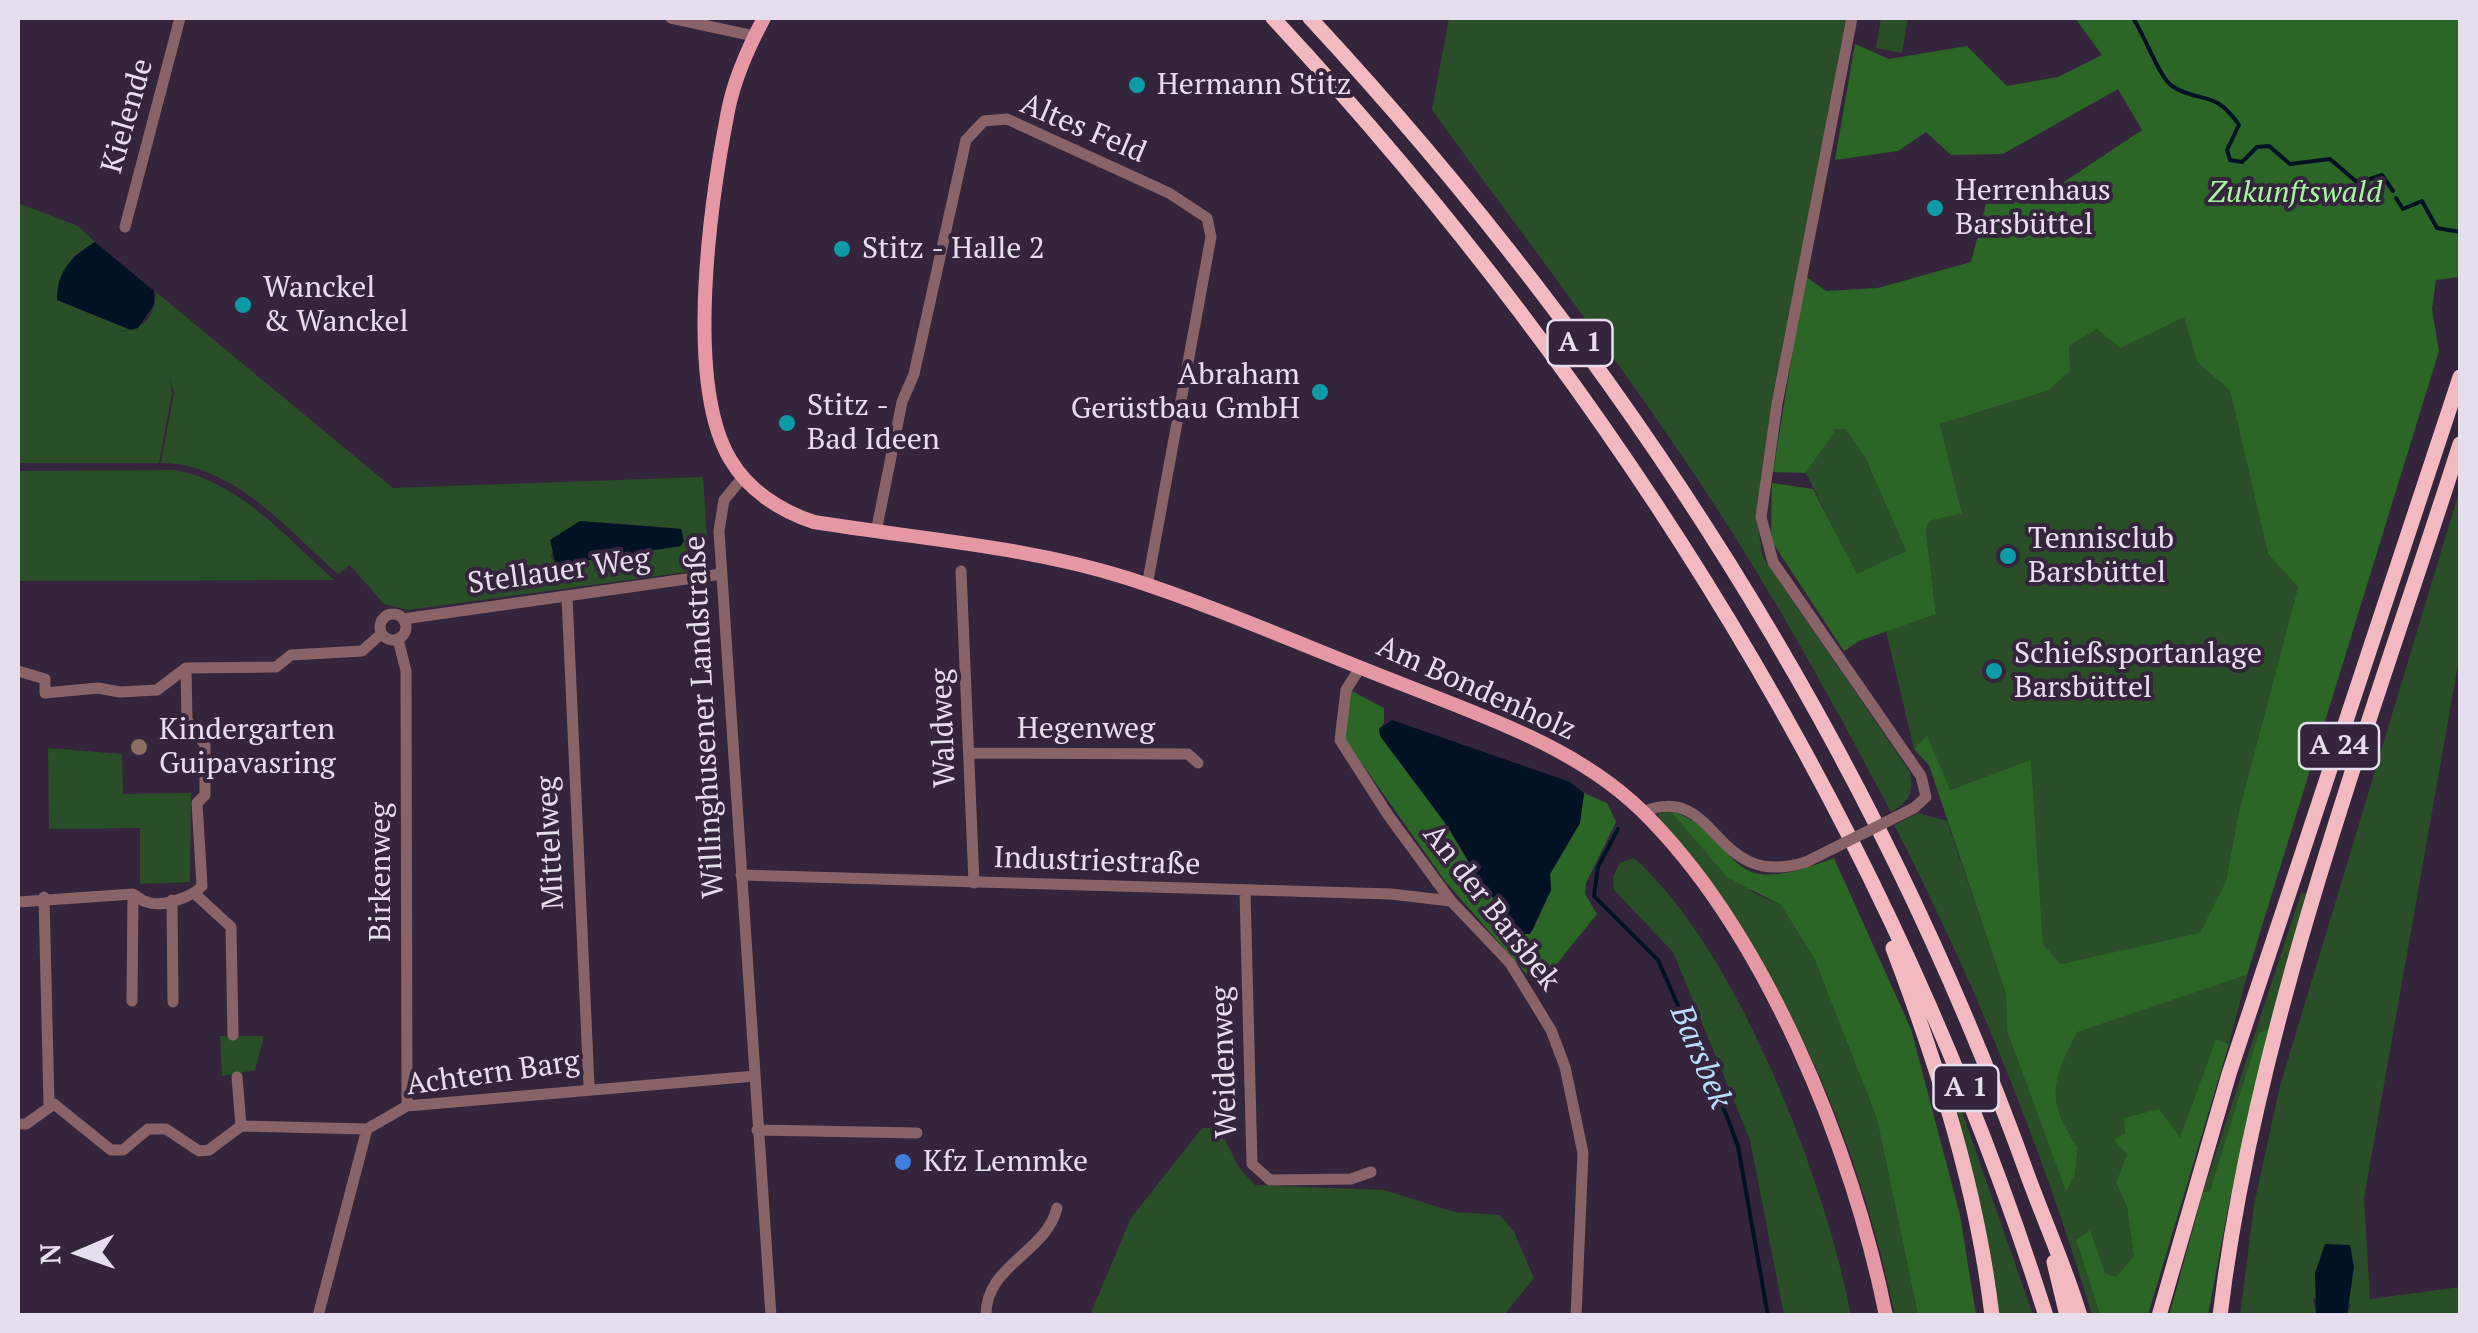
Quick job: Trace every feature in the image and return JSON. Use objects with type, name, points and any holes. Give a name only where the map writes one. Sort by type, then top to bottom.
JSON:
[{"type":"highway","name":"A 1","points":[[1273,18],[1420,181],[1612,435],[1768,685],[1940,1022],[1990,1148],[2046,1316]]},
{"type":"highway","name":"A 1","points":[[1310,18],[1499,235],[1637,422],[1724,554],[1810,699],[1918,904],[1992,1080],[2080,1316]]},
{"type":"highway","name":"A 24","points":[[2159,1316],[2230,1074],[2460,378]]},
{"type":"highway","name":"A 24","points":[[2220,1316],[2240,1199],[2298,953],[2460,444]]},
{"type":"highway","points":[[1863,869],[1914,1003],[1956,1134],[1976,1216],[1992,1316]]},
{"type":"highway","name":"A 1","points":[[2044,1219],[2067,1316]]},
{"type":"main road","points":[[743,478],[728,456],[713,416],[705,307],[728,108],[764,18]]},
{"type":"main road","name":"Am Bondenholz","points":[[743,478],[770,501],[800,517],[876,532],[1008,549],[1146,586],[1529,736],[1606,781],[1644,812],[1720,910],[1791,1032],[1844,1166],[1886,1316]]},
{"type":"street","name":"Kielende","points":[[125,227],[180,18]]},
{"type":"street","points":[[671,18],[754,36]]},
{"type":"street","points":[[1644,812],[1670,804],[1682,807],[1698,816],[1728,850],[1754,866],[1768,869],[1806,862],[1914,808],[1926,796],[1921,776],[1773,562],[1761,517],[1777,404],[1852,18]]},
{"type":"street","name":"Altes Feld","points":[[876,532],[966,140],[984,121],[1007,119],[1169,194],[1207,218],[1211,236],[1146,586]]},
{"type":"street","name":"Willinghusener Landstraße","points":[[743,478],[724,500],[719,532],[771,1316]]},
{"type":"street","name":"Waldweg","points":[[961,570],[974,884]]},
{"type":"street","name":"Stellauer Weg","points":[[381,634],[379,626],[389,614],[403,619],[722,574]]},
{"type":"street","name":"Mittelweg","points":[[567,597],[589,1086]]},
{"type":"street","points":[[18,671],[45,679],[45,692],[98,688],[120,692],[158,690],[186,668],[276,667],[291,655],[362,651],[381,634],[389,640],[398,639],[404,634],[403,619]]},
{"type":"street","name":"Birkenweg","points":[[398,639],[406,670],[407,1106]]},
{"type":"street","points":[[18,902],[44,897],[132,894],[144,902],[172,900],[195,894],[202,886],[202,862],[196,852],[197,803],[205,795],[205,745],[187,720],[186,668]]},
{"type":"street","name":"An der Barsbek","points":[[1360,668],[1346,690],[1340,740],[1388,816],[1451,901],[1510,962],[1551,1030],[1564,1067],[1583,1153],[1576,1316]]},
{"type":"street","name":"Hegenweg","points":[[971,752],[1188,754],[1198,762]]},
{"type":"street","name":"Industriestraße","points":[[741,875],[1391,894],[1451,901]]},
{"type":"street","name":"Weidenweg","points":[[1245,891],[1252,1164],[1270,1180],[1351,1179],[1372,1172]]},
{"type":"street","points":[[132,894],[132,1001]]},
{"type":"street","points":[[195,894],[232,927],[234,1035]]},
{"type":"street","points":[[44,897],[49,1104]]},
{"type":"street","points":[[172,900],[173,1002]]},
{"type":"street","name":"Achtern Barg","points":[[367,1129],[407,1106],[589,1086],[755,1076]]},
{"type":"street","points":[[237,1077],[241,1126]]},
{"type":"street","points":[[18,1124],[26,1124],[49,1104]]},
{"type":"street","points":[[49,1104],[74,1118],[110,1150],[123,1150],[148,1129],[166,1129],[199,1151],[208,1150],[241,1126],[367,1129],[318,1316]]},
{"type":"street","points":[[758,1130],[917,1133]]},
{"type":"street","points":[[986,1316],[986,1297],[994,1282],[1046,1232],[1057,1208]]},
{"type":"green space","points":[[1449,18],[1849,18],[1756,516],[1763,557],[1910,772],[1909,796],[1891,812],[1737,540],[1626,376],[1432,110]]},
{"type":"green space","points":[[1881,18],[1908,18],[1902,53],[1876,48]]},
{"type":"green space","name":"Zukunftswald","points":[[2075,18],[2460,18],[2460,277],[2436,280],[2432,309],[2439,351],[2247,975],[2078,1032],[2062,1064],[2056,1091],[2061,1117],[2078,1147],[2075,1174],[2066,1191],[2007,1031],[2006,994],[1929,765],[1914,749],[1927,736],[1950,790],[2031,760],[2043,944],[2061,964],[2200,933],[2226,881],[2239,811],[2298,587],[2268,554],[2230,391],[2197,362],[2184,317],[2120,348],[2097,329],[2069,346],[2070,371],[2047,391],[1940,424],[1962,513],[1929,521],[1926,532],[1936,614],[1859,641],[1844,651],[1771,540],[1772,483],[1813,489],[1857,574],[1906,551],[1865,457],[1845,429],[1836,429],[1806,473],[1773,472],[1805,276],[1826,291],[1878,288],[1971,262],[1986,204],[2037,200],[2142,130],[2118,89],[2003,154],[1951,155],[1926,132],[1898,151],[1835,160],[1855,44],[1889,59],[1967,46],[2007,86],[2058,77],[2102,55]]},
{"type":"green space","points":[[18,203],[78,226],[95,242],[74,256],[57,300],[130,330],[146,321],[156,292],[393,488],[703,477],[709,569],[408,610],[384,604],[350,565],[338,574],[258,502],[235,487],[212,474],[161,463],[174,393],[170,379],[172,393],[159,463],[18,463]],"holes":[[[580,521],[675,528],[681,546],[556,565],[551,556],[557,537]]]},
{"type":"green space","points":[[2184,316],[2197,362],[2230,391],[2268,554],[2298,587],[2239,811],[2226,881],[2200,934],[2061,964],[2043,944],[2031,761],[1949,790],[1927,737],[1914,749],[1886,631],[1936,613],[1926,532],[1929,521],[1962,512],[1940,424],[2047,391],[2069,346],[2097,329],[2120,347]]},
{"type":"green space","points":[[1836,428],[1845,429],[1865,457],[1906,551],[1857,575],[1806,473]]},
{"type":"green space","points":[[175,470],[198,476],[241,499],[334,580],[18,581],[18,471]]},
{"type":"green space","points":[[2460,489],[2460,653],[2364,1198],[2370,1299],[2460,1287],[2460,1315],[2347,1315],[2351,1304],[2313,1298],[2316,1315],[2240,1316],[2254,1205],[2280,1086]]},
{"type":"green space","points":[[1350,690],[1384,708],[1384,723],[1379,729],[1448,827],[1483,886],[1524,934],[1532,932],[1551,890],[1550,874],[1580,823],[1584,793],[1607,803],[1616,822],[1586,883],[1585,894],[1597,914],[1538,987],[1445,881],[1343,737]]},
{"type":"green space","points":[[48,748],[122,754],[123,794],[191,793],[190,882],[140,884],[140,828],[49,829]]},
{"type":"green space","points":[[1670,810],[1754,893],[1781,905],[1814,958],[1877,1119],[1918,1315],[1895,1315],[1859,1180],[1808,1052],[1742,932],[1659,820],[1658,814]]},
{"type":"green space","points":[[1670,810],[1695,823],[1750,871],[1769,875],[1796,871],[1834,858],[1911,1029],[1960,1215],[1976,1315],[1918,1315],[1877,1119],[1814,958],[1781,905],[1727,877]]},
{"type":"green space","points":[[1919,813],[1947,821],[2006,994],[2007,1031],[2066,1190],[2075,1174],[2078,1147],[2061,1117],[2056,1090],[2062,1063],[2078,1032],[2247,975],[2229,1044],[2216,1040],[2180,1139],[2127,1154],[2116,1183],[2127,1207],[2135,1256],[2117,1277],[2105,1274],[2090,1230],[2076,1240],[2100,1315],[2092,1315],[2005,1066],[1894,825]]},
{"type":"green space","points":[[1634,858],[1672,898],[1708,949],[1772,1071],[1821,1200],[1851,1315],[1784,1315],[1750,1140],[1673,952],[1614,890],[1613,877],[1620,863]]},
{"type":"green space","points":[[2301,893],[2310,894],[2271,1028],[2210,1192],[2203,1192]]},
{"type":"green space","points":[[2271,1028],[2230,1198],[2208,1315],[2169,1316],[2203,1192],[2210,1191],[2259,1033]]},
{"type":"green space","points":[[220,1036],[264,1036],[255,1070],[222,1076]]},
{"type":"green space","points":[[2216,1039],[2229,1044],[2148,1315],[2100,1315],[2076,1240],[2090,1230],[2105,1273],[2116,1277],[2134,1256],[2127,1207],[2116,1183],[2127,1154],[2114,1140],[2125,1133],[2124,1118],[2159,1109],[2180,1138]]},
{"type":"green space","points":[[1952,1083],[2033,1315],[1999,1315]]},
{"type":"green space","points":[[1202,1128],[1219,1128],[1239,1168],[1255,1185],[1384,1190],[1454,1212],[1500,1215],[1514,1232],[1534,1278],[1504,1315],[1090,1315],[1131,1218]]},
{"type":"water","points":[[95,242],[154,291],[154,305],[138,328],[131,330],[57,300],[67,266]]},
{"type":"water","points":[[580,521],[681,529],[684,541],[681,546],[556,565],[550,540]]},
{"type":"water","points":[[1392,720],[1570,782],[1584,793],[1580,823],[1550,874],[1551,890],[1530,934],[1524,934],[1483,886],[1448,827],[1380,736],[1379,729]]},
{"type":"water","points":[[2325,1244],[2350,1245],[2354,1267],[2347,1315],[2316,1315],[2315,1273]]},
{"type":"waterway","points":[[2133,18],[2167,81],[2182,91],[2214,101],[2239,125],[2227,150],[2230,160],[2242,162],[2257,147],[2269,146],[2290,164],[2330,159],[2358,183],[2382,175],[2393,191]]},
{"type":"waterway","points":[[2396,198],[2403,209],[2422,201],[2437,228],[2460,232]]},
{"type":"waterway","name":"Barsbek","points":[[1618,829],[1598,867],[1594,896],[1658,960],[1726,1114],[1738,1146],[1768,1316]]},
{"type":"place","name":"Hermann Stitz","points":[[1137,85]]},
{"type":"place","name":"Herrenhaus Barsbüttel","points":[[1935,208]]},
{"type":"place","name":"Stitz - Halle 2","points":[[842,249]]},
{"type":"place","name":"Wanckel & Wanckel","points":[[243,305]]},
{"type":"place","name":"Abraham Gerüstbau GmbH","points":[[1320,392]]},
{"type":"place","name":"Stitz - Bad Ideen","points":[[787,423]]},
{"type":"place","name":"Tennisclub Barsbüttel","points":[[2008,556]]},
{"type":"place","name":"Schießsportanlage Barsbüttel","points":[[1994,671]]},
{"type":"place","name":"Kindergarten Guipavasring","points":[[139,747]]},
{"type":"place","name":"Kfz Lemmke","points":[[903,1162]]}]
